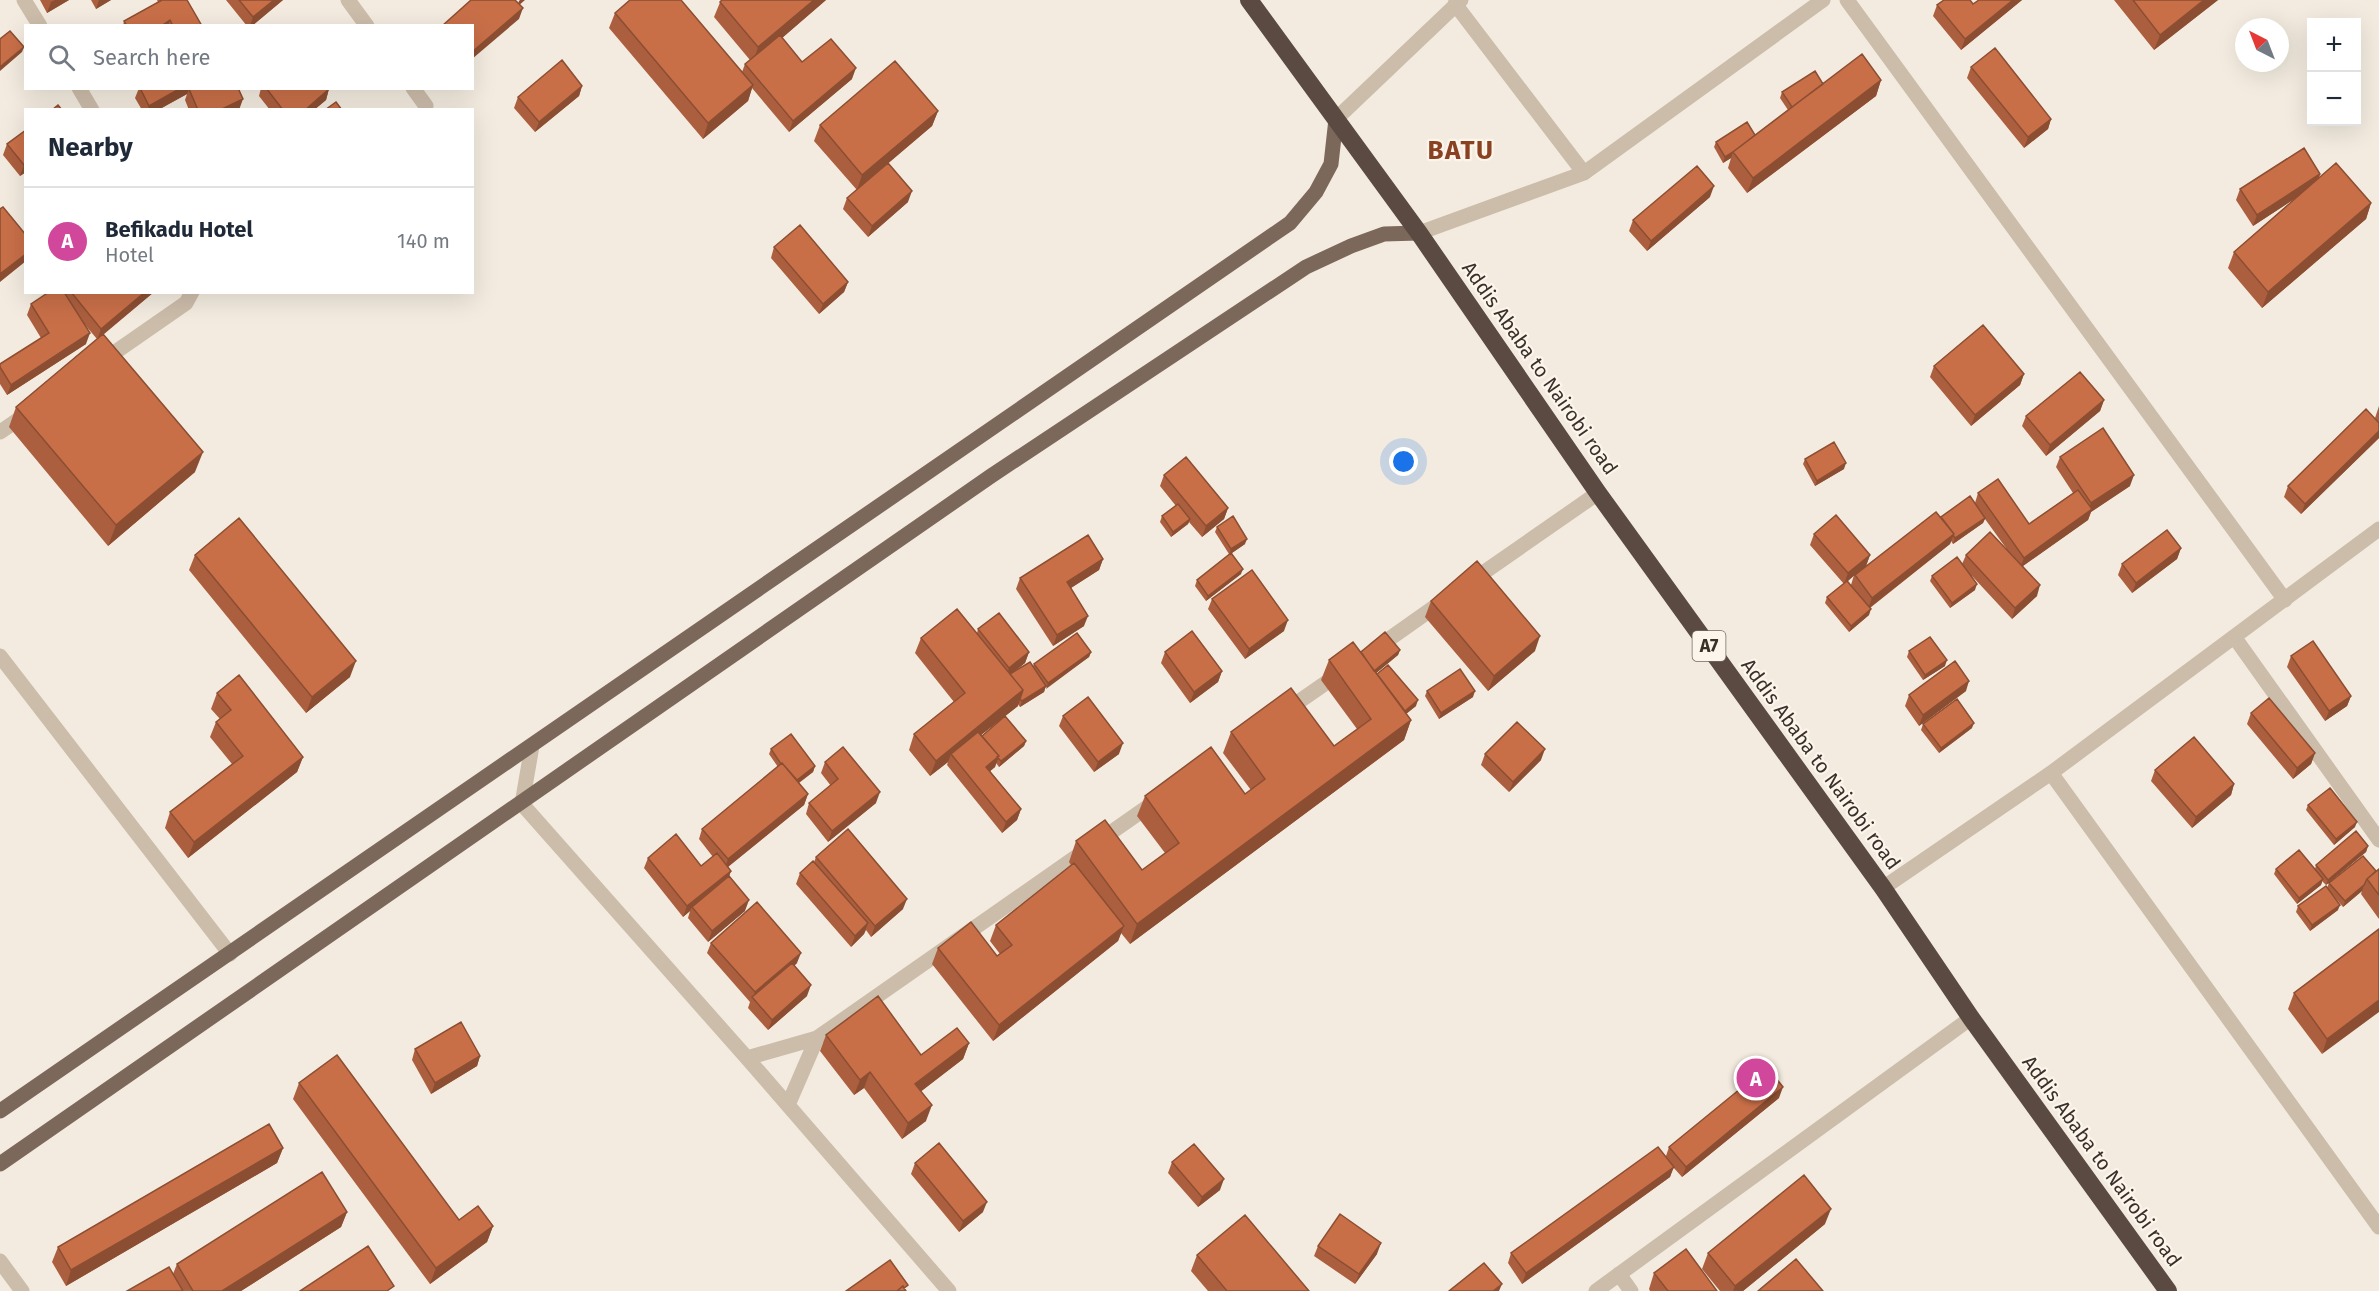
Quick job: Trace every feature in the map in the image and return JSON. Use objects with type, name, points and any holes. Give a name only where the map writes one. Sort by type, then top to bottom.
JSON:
[{"type":"highway","name":"Addis Ababa to Nairobi road","points":[[1249,0],[1419,233],[1598,493],[1883,888],[1971,1018],[2168,1291]]},
{"type":"main road","points":[[0,1111],[1290,223],[1316,192],[1331,164],[1336,119]]},
{"type":"main road","points":[[0,1164],[522,804],[991,476],[1306,267],[1351,246],[1384,234],[1419,233]]},
{"type":"street","points":[[24,0],[39,24]]},
{"type":"street","points":[[348,0],[366,24]]},
{"type":"street","points":[[1419,233],[1584,173],[1823,0]]},
{"type":"street","points":[[1847,0],[2285,600]]},
{"type":"street","points":[[1336,119],[1458,2],[1584,173]]},
{"type":"street","points":[[80,90],[91,108]]},
{"type":"street","points":[[414,90],[426,106]]},
{"type":"street","points":[[88,371],[186,303],[191,294]]},
{"type":"street","points":[[0,432],[39,405]]},
{"type":"street","points":[[1276,718],[1598,493]]},
{"type":"street","points":[[1883,888],[2051,773],[2379,529]]},
{"type":"street","points":[[2235,638],[2376,832]]},
{"type":"street","points":[[0,657],[230,954]]},
{"type":"street","points":[[532,746],[522,804],[949,1291]]},
{"type":"street","points":[[2051,773],[2379,1227]]},
{"type":"street","points":[[747,1058],[817,1038],[1168,793]]},
{"type":"street","points":[[1596,1291],[1971,1018]]},
{"type":"street","points":[[788,1105],[817,1038]]},
{"type":"street","points":[[0,1261],[22,1291]]},
{"type":"street","points":[[1619,1274],[1631,1291]]},
{"type":"building","points":[[162,0],[187,0],[201,24],[172,24],[170,20],[164,24],[126,24],[124,21]]},
{"type":"building","points":[[239,0],[274,0],[253,17]]},
{"type":"building","points":[[471,0],[515,0],[523,8],[474,50],[474,24],[444,24]]},
{"type":"building","points":[[630,0],[681,0],[753,85],[708,123],[615,13]]},
{"type":"building","points":[[722,0],[814,0],[758,47],[720,2]]},
{"type":"building","points":[[1944,0],[1970,0],[1973,4],[1979,0],[2013,0],[1965,39],[1937,5]]},
{"type":"building","points":[[2133,0],[2204,0],[2160,35]]},
{"type":"building","points":[[10,31],[24,47],[0,67],[0,39]]},
{"type":"building","points":[[780,35],[802,62],[831,39],[856,68],[793,121],[745,64]]},
{"type":"building","points":[[1995,48],[2051,119],[2028,137],[1971,67]]},
{"type":"building","points":[[1862,54],[1881,80],[1753,178],[1733,152]]},
{"type":"building","points":[[562,60],[582,86],[539,122],[518,97]]},
{"type":"building","points":[[895,61],[938,111],[862,175],[820,125]]},
{"type":"building","points":[[1815,71],[1823,84],[1792,107],[1782,92]]},
{"type":"building","points":[[141,90],[177,90],[149,106]]},
{"type":"building","points":[[189,90],[239,90],[243,99],[224,108],[197,108]]},
{"type":"building","points":[[268,90],[328,90],[307,108],[281,108]]},
{"type":"building","points":[[336,102],[340,108],[328,108]]},
{"type":"building","points":[[1747,122],[1755,135],[1725,157],[1716,142]]},
{"type":"building","points":[[24,131],[24,165],[7,144]]},
{"type":"building","points":[[2304,148],[2320,174],[2257,215],[2240,189]]},
{"type":"building","points":[[888,163],[912,191],[872,226],[847,198]]},
{"type":"building","points":[[2336,163],[2371,203],[2268,292],[2234,252]]},
{"type":"building","points":[[1697,166],[1714,186],[1651,241],[1633,220]]},
{"type":"building","points":[[3,207],[24,233],[24,256],[0,274],[0,209]]},
{"type":"building","points":[[800,225],[848,282],[823,304],[774,247]]},
{"type":"building","points":[[46,294],[65,294],[90,333],[11,385],[0,364],[49,333],[31,304]]},
{"type":"building","points":[[73,294],[143,294],[101,329]]},
{"type":"building","points":[[1983,325],[2024,374],[1975,415],[1934,366]]},
{"type":"building","points":[[103,334],[203,452],[116,525],[16,407]]},
{"type":"building","points":[[2080,372],[2104,400],[2050,445],[2026,416]]},
{"type":"building","points":[[2366,409],[2379,423],[2379,431],[2305,504],[2288,486]]},
{"type":"building","points":[[2103,428],[2134,475],[2091,503],[2060,457]]},
{"type":"building","points":[[1834,442],[1846,463],[1817,481],[1805,459]]},
{"type":"building","points":[[1186,457],[1228,508],[1206,526],[1164,475]]},
{"type":"building","points":[[1998,479],[2029,524],[2078,490],[2092,509],[2024,558],[1978,493]]},
{"type":"building","points":[[1970,496],[1985,518],[1955,538],[1941,517]]},
{"type":"building","points":[[1178,504],[1190,519],[1173,532],[1162,516]]},
{"type":"building","points":[[1936,512],[1954,534],[1872,598],[1855,575]]},
{"type":"building","points":[[1836,515],[1870,555],[1848,573],[1814,534]]},
{"type":"building","points":[[1233,516],[1247,539],[1231,549],[1217,527]]},
{"type":"building","points":[[239,518],[356,661],[312,697],[195,555]]},
{"type":"building","points":[[2167,530],[2181,548],[2136,583],[2122,564]]},
{"type":"building","points":[[1990,532],[2040,585],[2015,608],[1966,555]]},
{"type":"building","points":[[1088,535],[1103,559],[1067,582],[1088,616],[1057,635],[1020,578]]},
{"type":"building","points":[[1231,553],[1243,569],[1208,596],[1197,580]]},
{"type":"building","points":[[1957,557],[1977,584],[1952,603],[1932,576]]},
{"type":"building","points":[[1477,561],[1540,636],[1494,676],[1431,601]]},
{"type":"building","points":[[1252,570],[1288,620],[1249,649],[1212,599]]},
{"type":"building","points":[[1847,581],[1871,609],[1851,626],[1827,597]]},
{"type":"building","points":[[957,609],[1023,690],[936,761],[914,734],[965,693],[921,638]]},
{"type":"building","points":[[999,613],[1029,652],[1009,668],[978,629]]},
{"type":"building","points":[[1192,631],[1222,671],[1194,692],[1165,652]]},
{"type":"building","points":[[1385,632],[1400,650],[1374,671],[1361,652]]},
{"type":"building","points":[[1077,633],[1091,652],[1048,683],[1034,664]]},
{"type":"building","points":[[1930,637],[1947,660],[1925,675],[1909,651]]},
{"type":"building","points":[[2313,641],[2351,696],[2329,711],[2291,656]]},
{"type":"building","points":[[1353,642],[1411,720],[1137,924],[1076,841],[1105,820],[1142,870],[1179,843],[1145,796],[1211,747],[1245,794],[1265,779],[1231,732],[1291,688],[1334,746],[1371,719],[1329,660]]},
{"type":"building","points":[[1955,661],[1969,681],[1923,715],[1909,695]]},
{"type":"building","points":[[1030,662],[1046,686],[1022,701],[1020,699],[1023,690],[1010,674]]},
{"type":"building","points":[[1388,665],[1418,700],[1405,711],[1377,674]]},
{"type":"building","points":[[1460,669],[1475,691],[1441,713],[1427,691]]},
{"type":"building","points":[[239,675],[303,757],[194,842],[170,812],[243,756],[216,722],[231,710],[217,693]]},
{"type":"building","points":[[1088,697],[1123,743],[1098,762],[1063,716]]},
{"type":"building","points":[[2269,698],[2315,753],[2297,768],[2251,713]]},
{"type":"building","points":[[1957,699],[1974,723],[1941,748],[1923,724]]},
{"type":"building","points":[[1005,716],[1026,741],[1001,761],[982,736]]},
{"type":"building","points":[[1517,722],[1545,749],[1513,782],[1485,754]]},
{"type":"building","points":[[978,732],[999,756],[986,767],[1021,809],[1006,822],[951,754]]},
{"type":"building","points":[[791,734],[815,766],[797,780],[781,764],[771,749]]},
{"type":"building","points":[[2194,737],[2234,784],[2196,817],[2155,770]]},
{"type":"building","points":[[843,747],[880,792],[832,831],[809,803],[838,779],[825,762]]},
{"type":"building","points":[[782,763],[808,794],[728,859],[702,829]]},
{"type":"building","points":[[2330,788],[2357,822],[2336,839],[2308,805]]},
{"type":"building","points":[[848,829],[907,899],[875,926],[816,857]]},
{"type":"building","points":[[2356,831],[2368,846],[2328,880],[2316,865]]},
{"type":"building","points":[[676,834],[701,866],[717,853],[731,871],[687,906],[648,858]]},
{"type":"building","points":[[2299,850],[2323,879],[2299,898],[2276,869]]},
{"type":"building","points":[[2363,856],[2376,871],[2345,901],[2329,883]]},
{"type":"building","points":[[813,861],[868,923],[855,936],[800,873]]},
{"type":"building","points":[[1074,863],[1124,926],[999,1025],[938,948],[971,922],[997,956],[1012,945],[996,925]]},
{"type":"building","points":[[2379,869],[2379,895],[2367,879]]},
{"type":"building","points":[[729,876],[749,900],[712,931],[692,907]]},
{"type":"building","points":[[2326,886],[2340,905],[2312,925],[2298,906]]},
{"type":"building","points":[[757,902],[801,953],[755,992],[711,943]]},
{"type":"building","points":[[2379,929],[2379,1000],[2327,1039],[2294,993]]},
{"type":"building","points":[[792,963],[811,985],[772,1020],[752,997]]},
{"type":"building","points":[[878,996],[921,1055],[957,1028],[969,1043],[915,1084],[932,1105],[908,1123],[870,1072],[860,1080],[826,1035]]},
{"type":"building","points":[[461,1022],[480,1056],[435,1083],[415,1049]]},
{"type":"building","points":[[337,1055],[459,1220],[478,1206],[493,1226],[436,1268],[299,1083]]},
{"type":"building","points":[[1767,1067],[1783,1087],[1686,1167],[1669,1147]]},
{"type":"building","points":[[269,1124],[283,1148],[71,1270],[58,1247]]},
{"type":"building","points":[[939,1143],[987,1202],[963,1221],[915,1163]]},
{"type":"building","points":[[1194,1144],[1224,1179],[1202,1197],[1172,1162]]},
{"type":"building","points":[[1658,1147],[1674,1167],[1526,1273],[1511,1253]]},
{"type":"building","points":[[322,1172],[347,1212],[222,1291],[193,1291],[177,1264]]},
{"type":"building","points":[[1804,1175],[1831,1209],[1735,1286],[1708,1253]]},
{"type":"building","points":[[1340,1214],[1381,1243],[1359,1274],[1318,1246]]},
{"type":"building","points":[[1245,1215],[1309,1291],[1227,1291],[1197,1255]]},
{"type":"building","points":[[368,1246],[394,1286],[387,1291],[300,1291]]},
{"type":"building","points":[[1686,1249],[1717,1291],[1668,1291],[1654,1273]]},
{"type":"building","points":[[1796,1259],[1823,1291],[1758,1291]]},
{"type":"building","points":[[890,1260],[908,1285],[904,1288],[903,1286],[897,1291],[846,1291]]},
{"type":"building","points":[[1484,1263],[1502,1284],[1493,1291],[1449,1291]]},
{"type":"building","points":[[169,1267],[183,1291],[127,1291]]},
{"type":"place","name":"Befikadu Hotel","points":[[1756,1078]]},
{"type":"district","name":"BATU","points":[[1461,150]]}]
